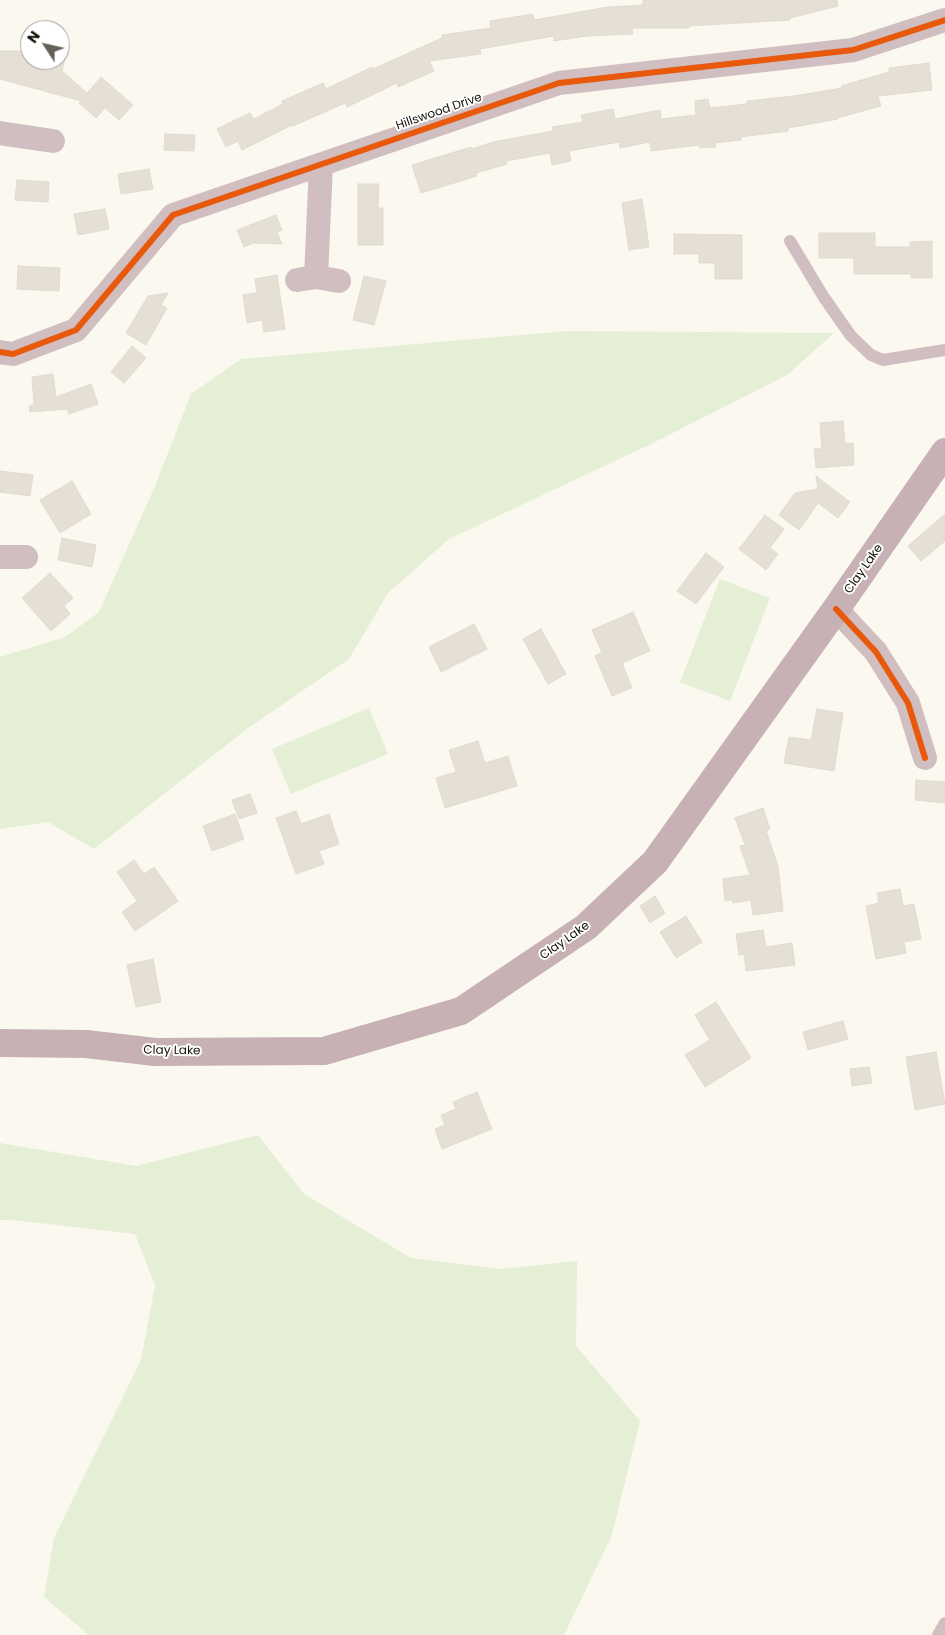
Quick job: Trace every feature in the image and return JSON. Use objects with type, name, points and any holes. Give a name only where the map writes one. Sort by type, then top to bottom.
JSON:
[{"type":"main road","name":"Clay Lake","points":[[0,1043],[86,1044],[154,1052],[324,1051],[461,1011],[586,927],[655,862],[836,609],[945,452]]},
{"type":"street","name":"Hillswood Drive","points":[[0,352],[13,354],[76,330],[173,216],[560,83],[853,50],[945,20]]},
{"type":"street","points":[[0,133],[53,141]]},
{"type":"street","points":[[317,279],[321,165]]},
{"type":"street","points":[[0,558],[26,557]]},
{"type":"street","points":[[836,609],[876,652],[908,703],[925,758]]},
{"type":"lane","points":[[790,241],[823,296],[851,336],[871,355],[884,360],[945,350]]},
{"type":"lane","points":[[938,1635],[945,1623]]},
{"type":"green space","points":[[568,331],[834,333],[787,375],[651,444],[449,539],[388,593],[349,659],[248,728],[94,849],[48,822],[0,829],[0,657],[65,637],[99,612],[155,486],[191,394],[241,359]]},
{"type":"green space","points":[[720,579],[770,598],[730,701],[680,682]]},
{"type":"green space","points":[[369,708],[388,754],[291,794],[272,749]]},
{"type":"green space","points":[[258,1135],[304,1194],[411,1258],[501,1269],[577,1261],[576,1346],[640,1421],[612,1535],[564,1635],[89,1635],[44,1597],[54,1538],[141,1360],[155,1285],[135,1234],[0,1220],[0,1143],[136,1166]]},
{"type":"building","points":[[643,0],[837,0],[838,6],[790,18],[790,20],[689,26],[689,28],[632,28],[633,34],[587,36],[554,41],[554,36],[480,49],[481,54],[429,61],[434,71],[398,87],[397,83],[347,107],[345,103],[292,125],[242,150],[238,141],[226,147],[217,129],[250,113],[254,119],[283,104],[282,101],[323,83],[326,89],[372,67],[373,69],[442,38],[442,35],[491,28],[490,21],[533,14],[534,20],[608,7],[643,5]]},
{"type":"building","points":[[0,51],[20,51],[20,70],[62,70],[87,93],[101,77],[133,105],[119,120],[105,108],[96,118],[79,103],[81,101],[0,79]]},
{"type":"building","points":[[929,63],[932,90],[878,96],[881,106],[838,119],[788,128],[788,131],[740,137],[741,140],[715,143],[716,147],[700,148],[699,145],[651,151],[650,142],[620,148],[619,142],[569,151],[571,161],[552,165],[550,153],[506,161],[507,164],[476,173],[477,176],[421,193],[412,165],[471,147],[472,149],[493,142],[553,131],[552,127],[583,122],[581,115],[613,109],[615,119],[660,110],[661,119],[696,115],[695,101],[708,99],[710,108],[747,104],[747,101],[842,88],[841,86],[889,72],[889,68]]},
{"type":"building","points":[[165,134],[195,135],[194,151],[164,150]]},
{"type":"building","points":[[149,169],[153,189],[121,194],[118,174]]},
{"type":"building","points":[[17,180],[49,182],[48,202],[15,200]]},
{"type":"building","points":[[358,184],[379,184],[378,208],[383,208],[383,245],[358,245]]},
{"type":"building","points":[[642,199],[649,247],[629,250],[622,203]]},
{"type":"building","points":[[105,209],[109,229],[78,235],[74,214]]},
{"type":"building","points":[[276,215],[282,230],[277,232],[282,244],[253,243],[244,247],[237,230]]},
{"type":"building","points":[[819,233],[875,233],[875,247],[910,247],[910,242],[932,241],[932,278],[911,278],[911,274],[854,274],[854,258],[819,258]]},
{"type":"building","points":[[674,234],[742,235],[742,279],[715,279],[715,263],[699,263],[699,254],[674,254]]},
{"type":"building","points":[[18,266],[60,268],[59,291],[17,289]]},
{"type":"building","points":[[277,275],[285,329],[264,332],[262,320],[247,323],[243,295],[257,293],[255,279]]},
{"type":"building","points":[[364,276],[386,281],[374,325],[353,320]]},
{"type":"building","points":[[168,293],[161,305],[167,308],[146,345],[126,333],[148,296]]},
{"type":"building","points":[[132,346],[146,358],[124,383],[111,372]]},
{"type":"building","points":[[53,374],[56,397],[91,384],[98,404],[69,414],[67,409],[30,412],[29,406],[34,404],[32,377]]},
{"type":"building","points":[[843,421],[845,444],[853,443],[854,465],[816,468],[814,449],[822,449],[820,423]]},
{"type":"building","points":[[0,471],[33,475],[30,496],[0,492]]},
{"type":"building","points":[[816,476],[850,502],[838,518],[818,503],[799,530],[779,515],[795,493],[818,489]]},
{"type":"building","points":[[72,481],[91,514],[60,533],[40,500]]},
{"type":"building","points":[[945,514],[945,541],[921,561],[908,546]]},
{"type":"building","points":[[765,515],[784,529],[770,548],[778,554],[766,570],[739,549]]},
{"type":"building","points":[[62,538],[96,545],[92,567],[58,560]]},
{"type":"building","points":[[706,553],[724,567],[696,604],[677,591]]},
{"type":"building","points":[[50,573],[73,598],[64,606],[70,614],[51,631],[22,598]]},
{"type":"building","points":[[633,612],[650,651],[622,663],[632,688],[612,696],[595,656],[602,652],[592,630]]},
{"type":"building","points":[[474,624],[487,649],[441,672],[429,647]]},
{"type":"building","points":[[541,629],[566,674],[548,684],[523,639]]},
{"type":"building","points":[[817,709],[843,713],[834,771],[784,763],[789,737],[811,740]]},
{"type":"building","points":[[478,741],[485,763],[508,756],[517,786],[445,808],[436,778],[456,772],[449,750]]},
{"type":"building","points":[[916,780],[945,782],[945,803],[915,800]]},
{"type":"building","points":[[250,794],[257,813],[239,819],[232,800]]},
{"type":"building","points":[[763,808],[770,829],[766,831],[778,866],[783,911],[753,915],[751,900],[733,903],[733,900],[725,901],[723,879],[750,875],[740,846],[745,845],[735,818]]},
{"type":"building","points":[[296,811],[301,824],[329,814],[339,844],[319,851],[324,864],[296,874],[276,818]]},
{"type":"building","points":[[235,814],[244,839],[212,851],[203,826]]},
{"type":"building","points":[[134,860],[144,874],[154,867],[178,901],[135,931],[122,912],[137,901],[117,872]]},
{"type":"building","points":[[900,889],[903,906],[914,904],[921,939],[904,942],[906,953],[876,959],[866,906],[879,903],[877,893]]},
{"type":"building","points":[[655,896],[665,913],[650,923],[640,906]]},
{"type":"building","points":[[686,916],[702,942],[676,958],[660,932]]},
{"type":"building","points":[[763,930],[766,947],[792,943],[795,965],[746,971],[744,954],[739,955],[736,934]]},
{"type":"building","points":[[153,959],[161,1002],[136,1007],[127,965]]},
{"type":"building","points":[[716,1002],[751,1058],[705,1087],[685,1055],[710,1040],[695,1015]]},
{"type":"building","points":[[843,1021],[848,1039],[808,1050],[803,1032]]},
{"type":"building","points":[[936,1052],[945,1104],[915,1110],[906,1057]]},
{"type":"building","points":[[869,1067],[872,1083],[852,1086],[850,1069]]},
{"type":"building","points":[[477,1092],[492,1129],[442,1149],[435,1129],[445,1125],[441,1115],[456,1109],[453,1102]]},
{"type":"cycle path","points":[[0,352],[13,354],[76,330],[173,215],[559,83],[853,50],[945,20]]},
{"type":"cycle path","points":[[836,609],[876,652],[908,703],[925,758]]}]
